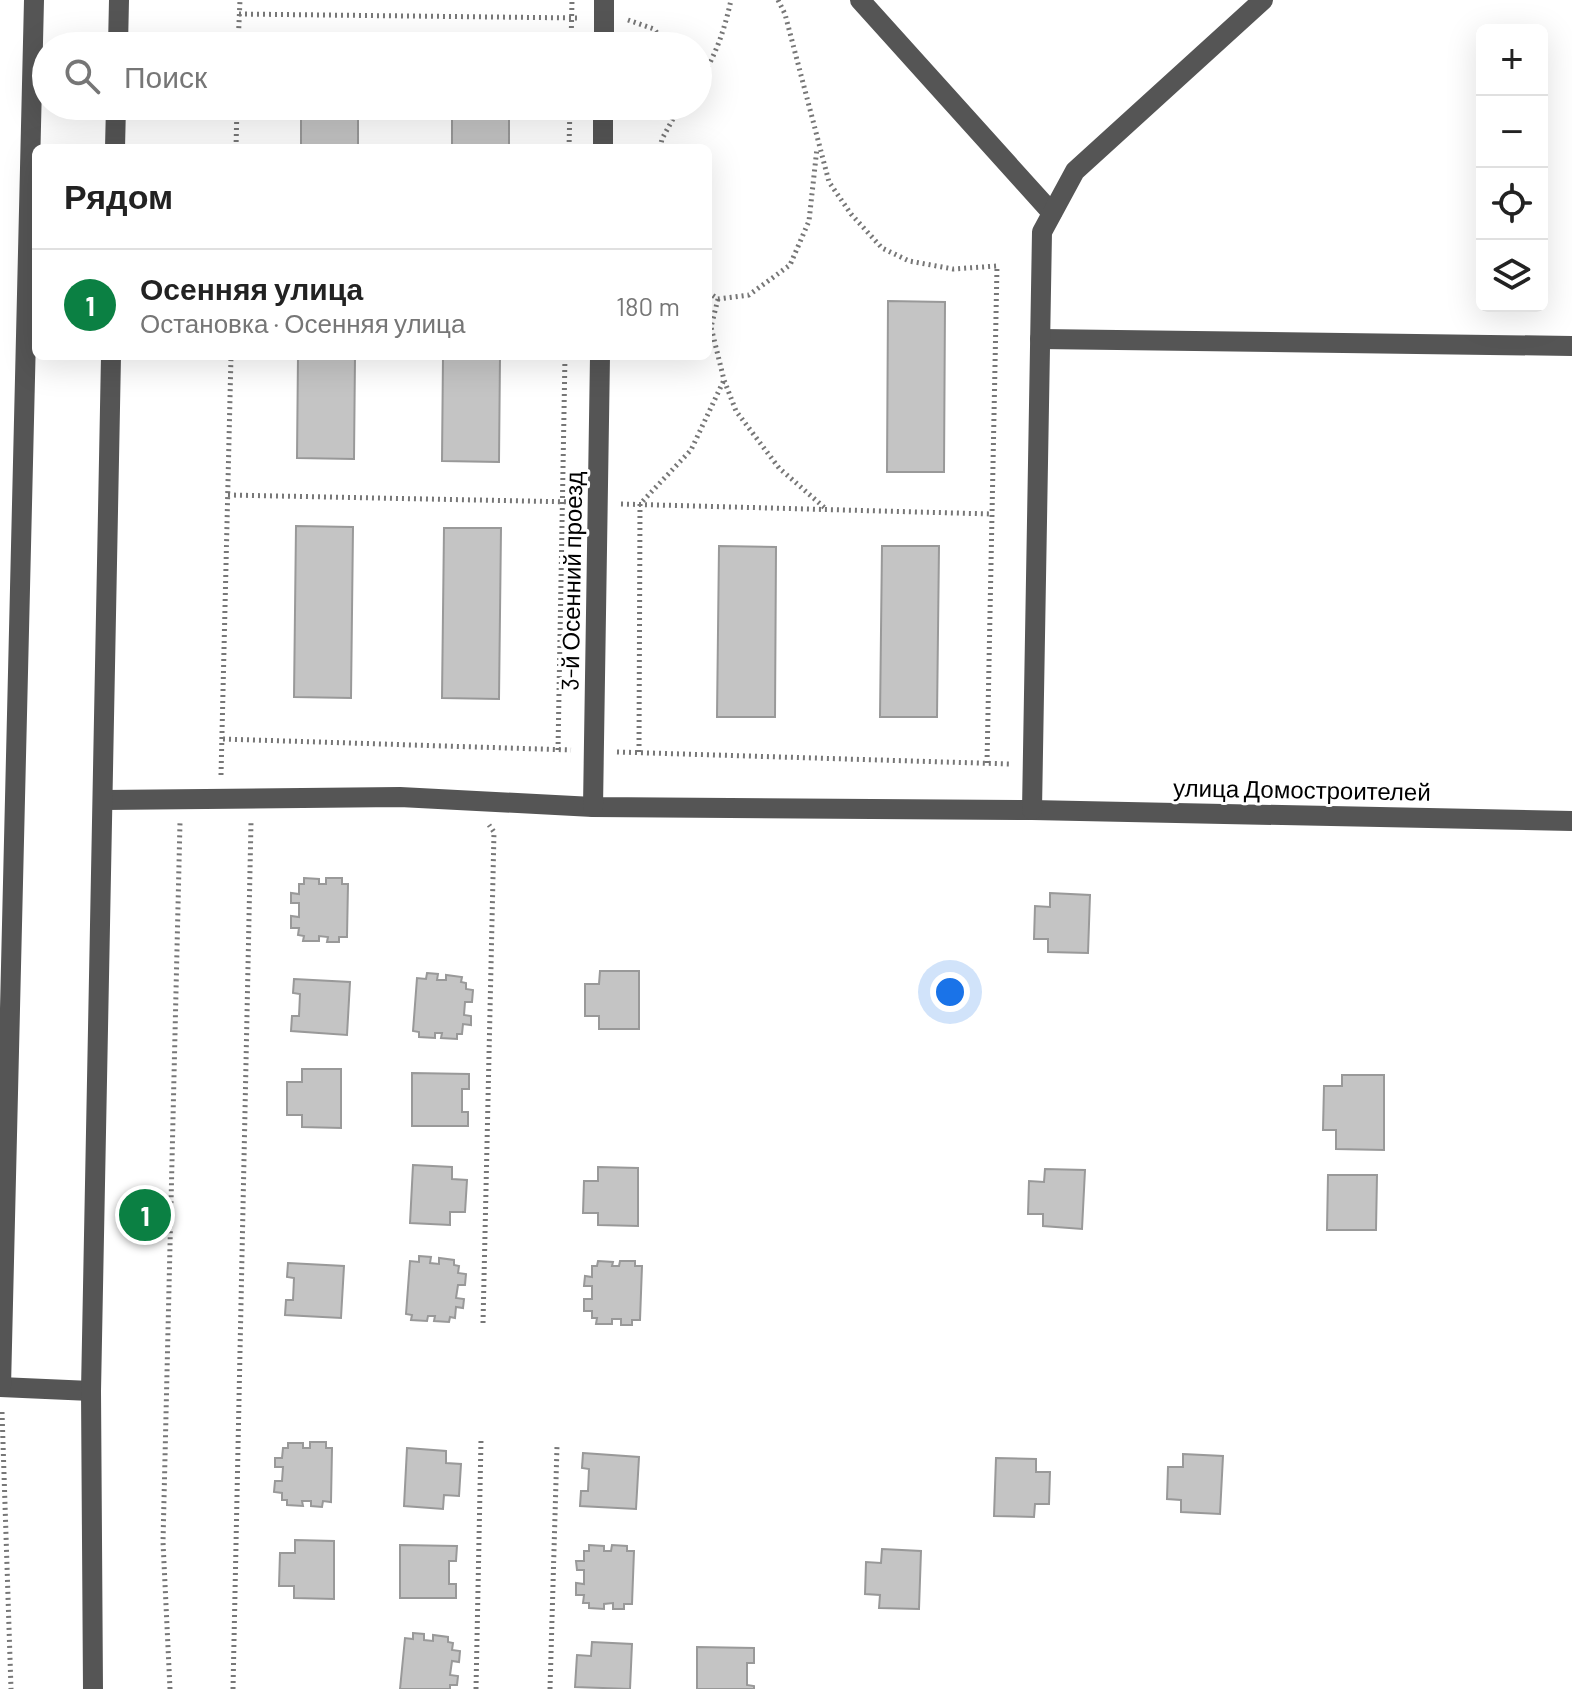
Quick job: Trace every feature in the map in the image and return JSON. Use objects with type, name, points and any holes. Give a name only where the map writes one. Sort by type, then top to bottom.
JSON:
[{"type":"street","points":[[33,32],[34,0]]},
{"type":"street","points":[[118,32],[119,0]]},
{"type":"street","points":[[860,0],[1052,213]]},
{"type":"street","points":[[1032,810],[1042,232],[1075,171],[1263,0]]},
{"type":"street","points":[[604,9],[604,32]]},
{"type":"street","points":[[32,82],[0,1387],[91,1391]]},
{"type":"street","points":[[115,144],[116,120]]},
{"type":"street","points":[[603,120],[603,144]]},
{"type":"street","points":[[1040,339],[1572,346]]},
{"type":"street","points":[[93,1689],[91,1391],[111,360]]},
{"type":"street","name":"3-й Осенний проезд","points":[[593,807],[600,360]]},
{"type":"street","name":"улица Домостроителей","points":[[104,800],[400,797],[593,807],[1032,810],[1572,821]]},
{"type":"path","points":[[238,32],[240,0]]},
{"type":"path","points":[[571,32],[572,0]]},
{"type":"path","points":[[712,56],[726,23],[731,0]]},
{"type":"path","points":[[778,0],[785,14],[829,182],[851,214],[882,248],[909,261],[953,269],[997,266],[987,763]]},
{"type":"path","points":[[239,14],[572,17],[604,9],[656,32]]},
{"type":"path","points":[[236,144],[237,120]]},
{"type":"path","points":[[569,144],[570,120]]},
{"type":"path","points":[[661,144],[672,120]]},
{"type":"path","points":[[712,295],[718,299],[749,295],[790,265],[809,221],[817,143]]},
{"type":"path","points":[[712,323],[718,299]]},
{"type":"path","points":[[712,331],[724,380],[736,411],[779,468],[827,509]]},
{"type":"path","points":[[219,800],[231,360]]},
{"type":"path","points":[[558,750],[565,360]]},
{"type":"path","points":[[639,752],[640,504],[691,450],[724,380]]},
{"type":"path","points":[[223,739],[1031,765]]},
{"type":"path","points":[[170,1689],[163,1542],[180,798]]},
{"type":"path","points":[[233,1689],[252,800]]},
{"type":"path","points":[[483,1323],[494,832],[484,818]]},
{"type":"path","points":[[0,1387],[11,1689]]},
{"type":"path","points":[[476,1689],[481,1440]]},
{"type":"path","points":[[550,1689],[557,1446]]},
{"type":"building","points":[[301,120],[358,120],[358,144],[301,144]]},
{"type":"building","points":[[452,120],[509,120],[509,144],[452,144]]},
{"type":"building","points":[[888,301],[945,302],[944,472],[887,472]]},
{"type":"building","points":[[298,360],[355,360],[354,459],[297,458]]},
{"type":"building","points":[[443,360],[500,360],[499,462],[442,461]]},
{"type":"building","points":[[296,526],[353,527],[351,698],[294,697]]},
{"type":"building","points":[[444,528],[501,528],[499,699],[442,698]]},
{"type":"building","points":[[719,546],[776,547],[775,717],[717,717]]},
{"type":"building","points":[[882,546],[939,546],[937,717],[880,717]]},
{"type":"building","points":[[304,878],[319,879],[319,884],[326,884],[326,878],[342,878],[342,884],[348,884],[347,937],[339,937],[339,942],[327,942],[328,937],[319,936],[319,941],[303,941],[304,936],[298,935],[299,928],[291,928],[291,916],[299,917],[299,903],[291,903],[291,893],[299,894],[299,884],[304,884]]},
{"type":"building","points":[[1050,893],[1090,895],[1088,953],[1048,952],[1048,939],[1034,939],[1035,906],[1050,907]]},
{"type":"building","points":[[600,971],[639,971],[639,1029],[599,1029],[599,1016],[585,1016],[585,984],[599,984]]},
{"type":"building","points":[[427,973],[438,974],[437,980],[446,980],[446,975],[462,977],[461,982],[466,983],[466,989],[473,990],[472,1002],[465,1002],[464,1015],[471,1016],[471,1025],[463,1024],[462,1034],[457,1034],[457,1039],[441,1038],[442,1033],[435,1033],[435,1038],[419,1037],[419,1032],[413,1031],[417,978],[426,979]]},
{"type":"building","points":[[294,979],[350,982],[347,1035],[291,1031],[292,1016],[299,1016],[300,994],[293,993]]},
{"type":"building","points":[[302,1069],[341,1069],[341,1128],[302,1127],[302,1115],[287,1115],[287,1082],[302,1082]]},
{"type":"building","points":[[412,1073],[469,1074],[469,1089],[462,1089],[462,1112],[468,1112],[468,1126],[412,1126]]},
{"type":"building","points":[[1342,1075],[1384,1075],[1384,1150],[1336,1149],[1336,1130],[1323,1130],[1324,1086],[1342,1086]]},
{"type":"building","points":[[413,1165],[452,1167],[452,1179],[467,1180],[465,1212],[450,1212],[450,1225],[410,1223]]},
{"type":"building","points":[[598,1167],[638,1168],[638,1226],[598,1225],[598,1213],[583,1213],[584,1181],[598,1181]]},
{"type":"building","points":[[1045,1169],[1085,1170],[1082,1229],[1043,1226],[1043,1214],[1028,1214],[1029,1181],[1044,1182]]},
{"type":"building","points":[[1328,1175],[1377,1175],[1376,1230],[1327,1230]]},
{"type":"building","points":[[419,1256],[431,1257],[430,1263],[439,1264],[439,1258],[454,1260],[454,1265],[459,1266],[458,1273],[466,1274],[465,1285],[458,1285],[456,1298],[464,1299],[463,1308],[456,1307],[455,1318],[450,1317],[449,1322],[434,1321],[435,1316],[428,1316],[427,1321],[411,1320],[412,1315],[406,1314],[410,1261],[419,1262]]},
{"type":"building","points":[[598,1261],[613,1262],[612,1266],[619,1266],[620,1261],[635,1261],[635,1266],[642,1266],[640,1320],[632,1320],[632,1325],[621,1325],[621,1319],[612,1319],[612,1324],[596,1324],[597,1318],[592,1318],[592,1311],[584,1311],[584,1299],[592,1299],[592,1286],[584,1286],[585,1276],[592,1277],[592,1266],[597,1266]]},
{"type":"building","points":[[288,1263],[344,1266],[341,1318],[285,1315],[286,1300],[293,1300],[294,1278],[287,1277]]},
{"type":"building","points":[[310,1442],[326,1442],[326,1448],[332,1448],[331,1502],[323,1501],[322,1507],[311,1506],[311,1501],[302,1501],[303,1506],[287,1505],[287,1500],[282,1500],[282,1493],[274,1492],[275,1481],[282,1481],[283,1467],[275,1467],[275,1458],[282,1458],[283,1448],[288,1448],[288,1443],[303,1443],[303,1448],[310,1448]]},
{"type":"building","points":[[407,1448],[446,1451],[446,1463],[461,1464],[459,1496],[444,1495],[443,1509],[404,1506]]},
{"type":"building","points":[[583,1453],[639,1457],[636,1509],[580,1506],[581,1491],[588,1491],[589,1469],[582,1468]]},
{"type":"building","points":[[1183,1454],[1223,1456],[1220,1514],[1181,1512],[1181,1500],[1167,1499],[1168,1467],[1183,1467]]},
{"type":"building","points":[[996,1458],[1036,1459],[1036,1472],[1050,1472],[1049,1504],[1035,1504],[1034,1517],[994,1516]]},
{"type":"building","points":[[295,1540],[334,1541],[334,1599],[294,1598],[294,1586],[279,1586],[280,1553],[295,1553]]},
{"type":"building","points":[[400,1545],[457,1546],[456,1561],[449,1561],[449,1584],[456,1584],[456,1598],[400,1598]]},
{"type":"building","points":[[589,1545],[604,1546],[604,1551],[611,1551],[612,1545],[627,1546],[627,1551],[634,1551],[632,1604],[624,1604],[624,1609],[613,1609],[613,1603],[604,1604],[604,1609],[589,1608],[589,1603],[583,1603],[584,1595],[576,1595],[576,1583],[584,1584],[584,1570],[577,1570],[576,1561],[584,1561],[584,1551],[589,1551]]},
{"type":"building","points":[[882,1549],[921,1551],[919,1609],[879,1608],[880,1595],[865,1594],[866,1562],[881,1563]]},
{"type":"building","points":[[413,1633],[424,1634],[424,1640],[433,1641],[433,1635],[448,1637],[448,1642],[453,1643],[452,1650],[460,1651],[459,1662],[452,1661],[450,1675],[458,1676],[457,1685],[450,1685],[450,1689],[400,1689],[405,1638],[413,1639]]},
{"type":"building","points":[[592,1642],[632,1644],[630,1689],[575,1687],[577,1655],[591,1656]]},
{"type":"building","points":[[697,1647],[754,1648],[754,1663],[747,1663],[747,1685],[754,1686],[754,1689],[697,1689]]},
{"type":"place","name":"Осенняя улица","points":[[145,1215]]}]
